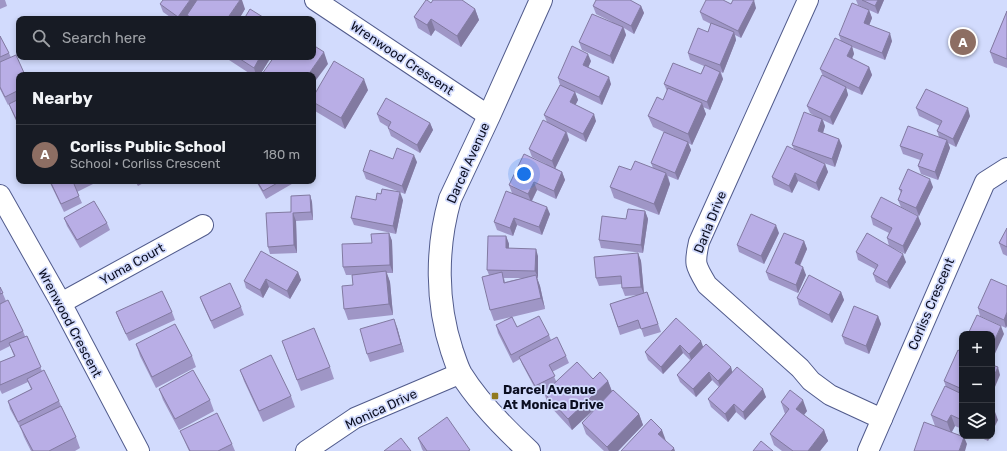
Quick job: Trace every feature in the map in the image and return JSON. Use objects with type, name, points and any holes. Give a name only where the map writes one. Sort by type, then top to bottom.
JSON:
[{"type":"street","name":"Wrenwood Crescent","points":[[315,0],[489,116]]},
{"type":"street","name":"Darcel Avenue","points":[[529,451],[485,407],[461,373],[446,334],[440,283],[442,241],[446,212],[450,199],[541,0]]},
{"type":"street","name":"Darla Drive","points":[[808,0],[699,242],[695,259],[698,269],[707,285],[800,368],[811,381],[830,395],[882,419]]},
{"type":"street","name":"Corliss Crescent","points":[[868,451],[985,182],[1007,168]]},
{"type":"street","name":"Wrenwood Crescent","points":[[0,195],[61,303],[140,451]]},
{"type":"street","name":"Yuma Court","points":[[61,303],[203,225]]},
{"type":"street","name":"Monica Drive","points":[[306,451],[355,418],[461,373]]},
{"type":"building","points":[[163,0],[190,0],[179,16],[160,4]]},
{"type":"building","points":[[197,0],[240,0],[229,16],[187,15]]},
{"type":"building","points":[[426,0],[431,3],[433,0],[462,0],[475,9],[457,36],[431,19],[427,25],[414,17]]},
{"type":"building","points":[[596,0],[630,0],[641,6],[631,26],[593,6]]},
{"type":"building","points":[[706,0],[723,0],[731,4],[733,0],[754,0],[738,31],[700,12]]},
{"type":"building","points":[[862,0],[878,0],[875,6]]},
{"type":"building","points":[[852,3],[869,10],[864,23],[890,33],[882,53],[839,35]]},
{"type":"building","points":[[250,9],[261,16],[246,16]]},
{"type":"building","points":[[1007,11],[1007,59],[990,52]]},
{"type":"building","points":[[592,14],[623,27],[610,56],[579,42]]},
{"type":"building","points":[[711,23],[734,32],[720,65],[688,53],[698,28],[708,32]]},
{"type":"building","points":[[0,36],[9,53],[0,57]]},
{"type":"building","points":[[835,38],[852,46],[847,56],[869,67],[859,88],[820,69]]},
{"type":"building","points":[[572,46],[588,54],[583,65],[609,77],[599,97],[558,78]]},
{"type":"building","points":[[316,47],[324,52],[310,72],[263,72],[272,60],[316,60]]},
{"type":"building","points":[[16,55],[16,60],[18,60],[24,72],[16,72],[16,92],[5,97],[0,87],[0,62]]},
{"type":"building","points":[[242,60],[258,60],[254,68]]},
{"type":"building","points":[[334,61],[364,79],[341,118],[316,104],[316,92]]},
{"type":"building","points":[[673,63],[701,74],[705,65],[720,72],[707,102],[664,84]]},
{"type":"building","points":[[822,75],[846,87],[830,117],[807,106]]},
{"type":"building","points":[[560,85],[575,92],[570,102],[594,114],[583,134],[544,115]]},
{"type":"building","points":[[668,88],[702,103],[688,134],[648,116],[657,97],[663,100]]},
{"type":"building","points":[[926,89],[968,108],[953,139],[937,131],[942,121],[916,108]]},
{"type":"building","points":[[386,98],[430,123],[417,145],[388,128],[391,122],[377,114]]},
{"type":"building","points":[[16,100],[16,119],[9,104]]},
{"type":"building","points":[[804,112],[822,119],[818,131],[839,139],[832,159],[792,145]]},
{"type":"building","points":[[543,120],[566,132],[552,161],[529,149]]},
{"type":"building","points":[[908,126],[947,140],[935,172],[918,166],[923,154],[900,146]]},
{"type":"building","points":[[664,132],[688,142],[675,173],[651,163]]},
{"type":"building","points":[[787,146],[825,164],[816,183],[795,173],[789,186],[772,177]]},
{"type":"building","points":[[397,148],[414,155],[402,186],[363,171],[370,150],[393,159]]},
{"type":"building","points":[[524,154],[562,172],[554,191],[534,182],[528,194],[509,185]]},
{"type":"building","points":[[635,161],[666,173],[654,204],[610,187],[619,166],[631,170]]},
{"type":"building","points":[[908,169],[930,179],[916,208],[898,200],[902,190],[899,189]]},
{"type":"building","points":[[51,184],[74,184],[79,196],[61,204]]},
{"type":"building","points":[[259,184],[276,184],[263,191]]},
{"type":"building","points":[[382,189],[400,192],[393,226],[351,218],[356,196],[376,200],[377,193],[381,194]]},
{"type":"building","points":[[506,191],[547,207],[539,227],[514,218],[510,228],[494,222]]},
{"type":"building","points":[[310,195],[311,212],[293,213],[294,245],[268,247],[266,213],[291,212],[291,196]]},
{"type":"building","points":[[881,197],[918,216],[903,246],[887,238],[892,228],[871,217]]},
{"type":"building","points":[[94,201],[107,223],[77,240],[64,218]]},
{"type":"building","points":[[628,209],[645,211],[641,245],[599,240],[602,216],[626,219]]},
{"type":"building","points":[[751,214],[776,225],[761,256],[737,245]]},
{"type":"building","points":[[1007,228],[1007,247],[999,243]]},
{"type":"building","points":[[389,233],[390,265],[343,267],[342,244],[372,243],[371,234]]},
{"type":"building","points":[[784,233],[804,241],[795,263],[803,267],[796,285],[766,272]]},
{"type":"building","points":[[867,233],[903,254],[887,282],[873,274],[878,265],[856,252]]},
{"type":"building","points":[[488,236],[506,236],[506,248],[536,249],[535,271],[487,270]]},
{"type":"building","points":[[261,251],[298,272],[287,291],[266,279],[260,290],[244,281]]},
{"type":"building","points":[[638,253],[641,287],[622,288],[621,276],[596,278],[594,257]]},
{"type":"building","points":[[386,271],[389,304],[344,309],[342,286],[353,285],[352,275]]},
{"type":"building","points":[[502,272],[504,283],[536,275],[541,298],[490,310],[482,277]]},
{"type":"building","points":[[809,275],[841,292],[829,315],[797,298]]},
{"type":"building","points":[[991,279],[1007,286],[1007,312],[1004,320],[978,308]]},
{"type":"building","points":[[230,283],[241,307],[211,321],[200,297]]},
{"type":"building","points":[[0,287],[3,293],[0,294]]},
{"type":"building","points":[[162,291],[172,312],[126,334],[116,312]]},
{"type":"building","points":[[647,292],[658,324],[641,329],[638,320],[618,327],[610,304]]},
{"type":"building","points":[[8,300],[23,331],[0,342],[0,304]]},
{"type":"building","points":[[854,306],[878,316],[866,346],[842,336]]},
{"type":"building","points":[[977,315],[1001,326],[995,339],[995,331],[969,331]]},
{"type":"building","points":[[539,316],[549,335],[511,355],[496,325],[512,317],[517,327]]},
{"type":"building","points":[[676,318],[701,341],[689,354],[680,345],[661,367],[645,352]]},
{"type":"building","points":[[394,319],[401,344],[367,354],[360,329]]},
{"type":"building","points":[[175,324],[192,356],[152,377],[136,344]]},
{"type":"building","points":[[314,328],[330,367],[297,380],[282,341]]},
{"type":"building","points":[[27,336],[41,367],[0,385],[0,362],[15,356],[9,343]]},
{"type":"building","points":[[557,337],[566,356],[549,365],[555,376],[535,386],[519,357]]},
{"type":"building","points":[[706,344],[731,367],[718,381],[709,372],[693,389],[677,375]]},
{"type":"building","points":[[958,350],[959,388],[944,381]]},
{"type":"building","points":[[271,355],[291,396],[259,411],[240,370]]},
{"type":"building","points":[[577,362],[593,379],[600,372],[608,381],[568,419],[544,393]]},
{"type":"building","points":[[995,366],[998,367],[995,374]]},
{"type":"building","points":[[737,367],[763,389],[743,412],[734,404],[725,414],[708,399]]},
{"type":"building","points":[[44,370],[59,401],[18,422],[8,401],[32,389],[27,379]]},
{"type":"building","points":[[193,370],[210,400],[175,419],[159,389]]},
{"type":"building","points":[[945,386],[959,393],[959,419],[951,415],[947,422],[931,415]]},
{"type":"building","points":[[613,390],[639,414],[607,447],[582,423]]},
{"type":"building","points":[[790,390],[803,400],[796,409],[824,430],[808,451],[793,451],[770,434],[789,409],[781,402]]},
{"type":"building","points":[[61,406],[76,437],[49,451],[33,451],[20,426]]},
{"type":"building","points":[[217,413],[232,444],[218,451],[190,451],[180,431]]},
{"type":"building","points":[[447,417],[470,450],[427,451],[418,438]]},
{"type":"building","points":[[651,419],[662,430],[658,434],[674,448],[671,451],[621,451]]},
{"type":"building","points":[[924,422],[959,435],[959,439],[963,439],[959,451],[914,451]]},
{"type":"building","points":[[401,438],[411,451],[384,451]]},
{"type":"building","points":[[761,441],[773,451],[753,451]]},
{"type":"place","name":"Corliss Public School","points":[[963,42]]},
{"type":"place","name":"Darcel Avenue At Monica Drive","points":[[495,396]]}]
